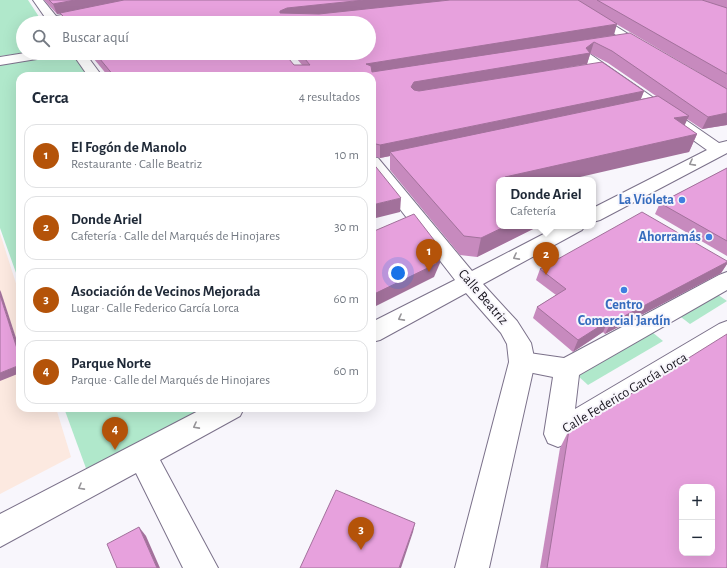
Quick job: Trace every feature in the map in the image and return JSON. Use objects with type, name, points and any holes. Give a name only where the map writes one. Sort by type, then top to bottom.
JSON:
[{"type":"street","points":[[38,0],[50,16]]},
{"type":"street","points":[[567,0],[654,54]]},
{"type":"street","points":[[80,16],[105,10]]},
{"type":"street","points":[[608,40],[628,38]]},
{"type":"street","points":[[555,48],[586,44]]},
{"type":"street","points":[[570,46],[602,67],[654,106],[723,148]]},
{"type":"street","points":[[0,61],[16,58]]},
{"type":"street","points":[[83,60],[92,72]]},
{"type":"street","points":[[579,71],[602,67]]},
{"type":"street","points":[[637,110],[654,106]]},
{"type":"street","points":[[596,214],[723,148]]},
{"type":"street","name":"Calle Beatriz","points":[[377,164],[469,282],[509,327],[519,343],[522,362]]},
{"type":"street","points":[[376,331],[569,229]]},
{"type":"street","points":[[472,568],[522,362],[567,369],[725,270]]},
{"type":"street","name":"Calle Federico García Lorca","points":[[567,369],[558,434],[727,330]]},
{"type":"street","points":[[0,531],[223,412]]},
{"type":"street","points":[[142,455],[201,568]]},
{"type":"shaded area","points":[[0,233],[16,283],[16,412],[57,412],[71,457],[0,494]]},
{"type":"green space","points":[[0,0],[28,0],[38,16],[16,16],[16,54],[0,56]]},
{"type":"green space","points":[[16,58],[16,60],[83,60],[92,72],[16,72],[16,273],[0,228],[0,61]]},
{"type":"green space","points":[[714,292],[727,301],[690,324],[677,314]]},
{"type":"green space","points":[[652,332],[663,341],[588,385],[577,375]]},
{"type":"green space","points":[[65,412],[201,412],[91,482]]},
{"type":"building","points":[[49,0],[75,0],[53,4]]},
{"type":"building","points":[[124,0],[364,0],[287,8],[280,11],[280,13],[319,14],[450,0],[578,0],[617,24],[366,64],[371,66],[372,72],[111,72],[101,60],[290,60],[294,65],[310,65],[306,60],[376,60],[376,16],[63,16],[60,13]]},
{"type":"building","points":[[597,0],[702,0],[727,8],[727,74]]},
{"type":"building","points":[[630,33],[727,89],[727,113],[708,117],[612,51],[594,42],[586,48],[590,53],[414,82],[411,87],[414,90],[419,91],[602,62],[644,91],[380,145],[376,144],[376,72],[372,72]]},
{"type":"building","points":[[658,96],[689,116],[674,118],[697,134],[505,177],[496,177],[496,229],[500,229],[481,238],[464,236],[390,152]]},
{"type":"building","points":[[376,167],[401,198],[376,204]]},
{"type":"building","name":"Ahorramás","points":[[727,168],[727,241],[660,203]]},
{"type":"building","name":"Centro Comercial Jardín","points":[[642,212],[727,262],[611,323],[608,321],[578,340],[537,307],[566,289],[540,269]]},
{"type":"building","points":[[414,214],[441,249],[436,264],[376,293],[376,230]]},
{"type":"building","points":[[0,295],[16,345],[16,367],[0,373]]},
{"type":"building","points":[[727,334],[727,568],[547,568],[569,430],[578,427]]},
{"type":"building","points":[[336,490],[415,523],[399,568],[300,568]]},
{"type":"building","points":[[139,527],[157,568],[117,568],[107,544]]},
{"type":"place","name":"La Violeta","points":[[682,200]]},
{"type":"place","name":"Ahorramás","points":[[709,237]]},
{"type":"place","name":"El Fogón de Manolo","points":[[429,272]]},
{"type":"place","name":"Donde Ariel","points":[[546,275]]},
{"type":"place","name":"Centro Comercial Jardín","points":[[624,290]]},
{"type":"place","name":"Parque Norte","points":[[115,450]]},
{"type":"place","name":"Asociación de Vecinos Mejorada","points":[[361,550]]}]
